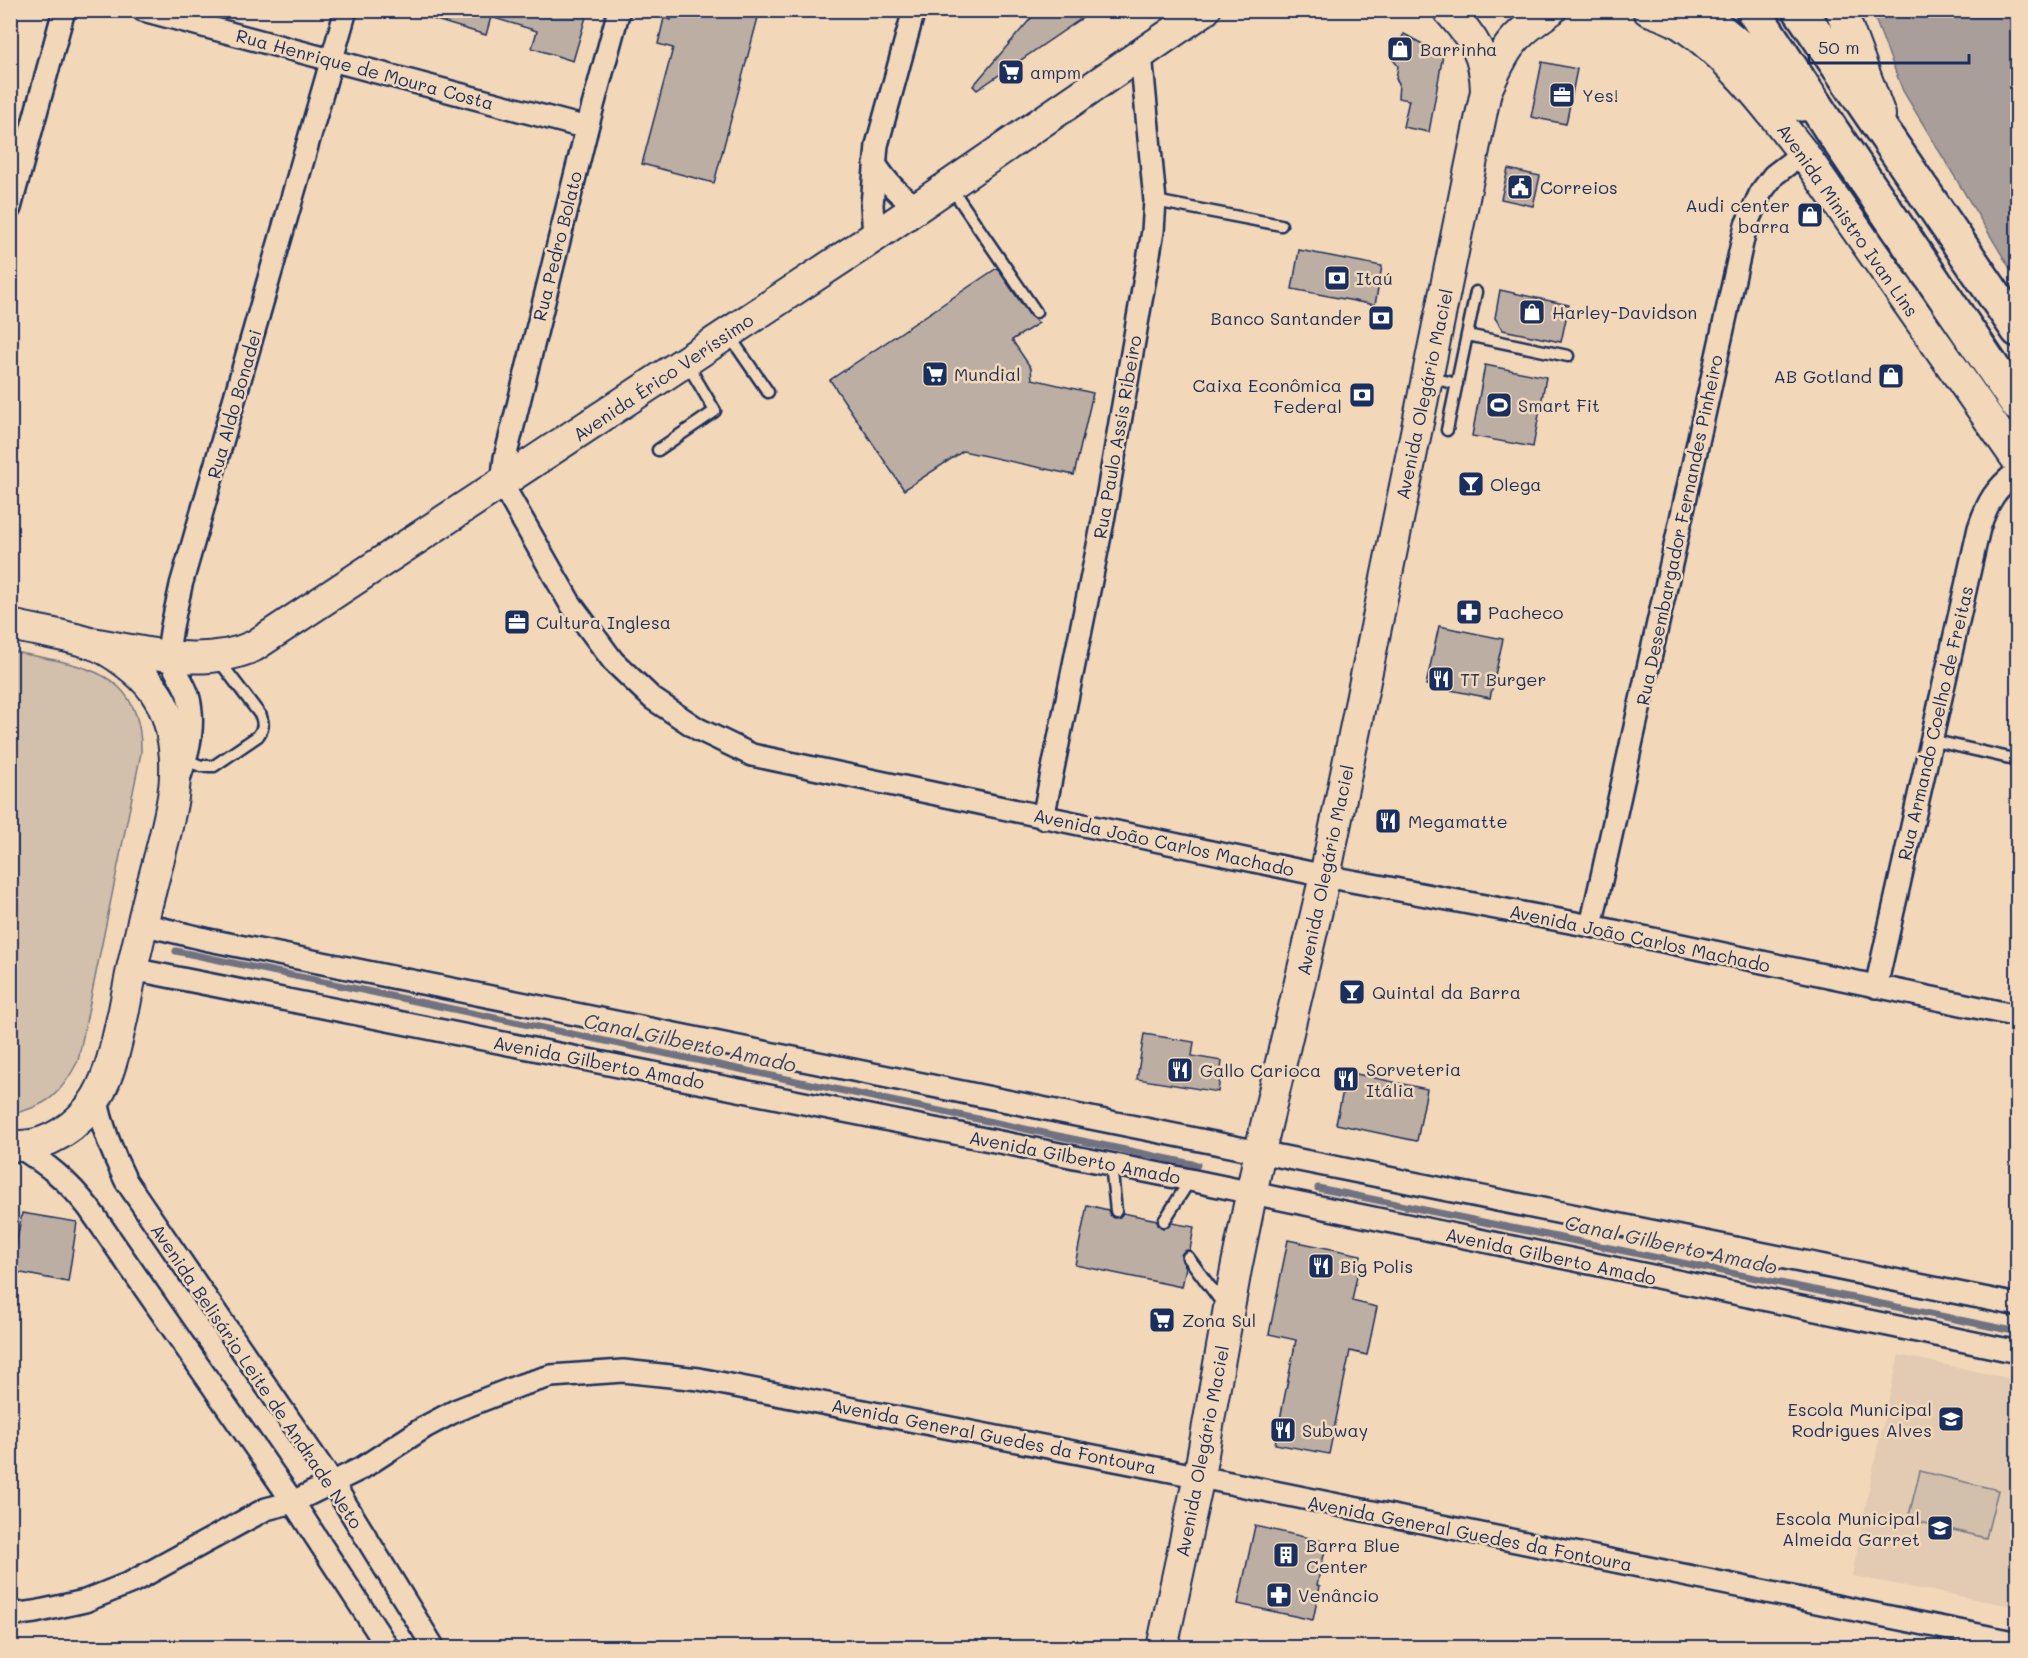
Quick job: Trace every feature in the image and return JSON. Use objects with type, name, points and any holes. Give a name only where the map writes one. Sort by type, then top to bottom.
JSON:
[{"type":"highway","points":[[1691,10],[1734,41],[1765,73],[1832,131]]},
{"type":"highway","name":"Avenida Ministro Ivan Lins","points":[[1754,10],[1832,131],[2018,405]]},
{"type":"highway","points":[[1800,10],[2018,330]]},
{"type":"main road","name":"Avenida Érico Veríssimo","points":[[10,625],[92,643],[170,656],[236,655],[254,646],[874,237],[1205,10]]},
{"type":"main road","name":"Avenida Olegário Maciel","points":[[1448,10],[1467,33],[1482,58],[1486,91]]},
{"type":"main road","name":"Avenida Olegário Maciel","points":[[1162,1647],[1199,1476],[1251,1194],[1325,876],[1486,91],[1500,58],[1510,43],[1524,29],[1551,10]]},
{"type":"main road","name":"Avenida Ministro Ivan Lins","points":[[1648,10],[1681,24],[1724,60],[1772,113],[1803,153],[2018,460]]},
{"type":"main road","points":[[1841,10],[1893,149]]},
{"type":"main road","points":[[15,1146],[35,1145],[62,1133],[83,1115],[96,1097],[114,1056],[142,924],[173,797],[172,737],[166,713],[156,693],[126,663],[92,643]]},
{"type":"street","points":[[10,208],[64,10]]},
{"type":"street","name":"Rua Henrique de Moura Costa","points":[[142,10],[587,128]]},
{"type":"street","name":"Rua Aldo Bonadei","points":[[173,797],[190,744],[192,719],[188,695],[170,656],[172,628],[181,585],[346,10]]},
{"type":"street","name":"Rua Pedro Bolato","points":[[502,484],[505,458],[587,128],[619,10]]},
{"type":"street","points":[[874,237],[872,206],[877,145],[914,10]]},
{"type":"street","name":"Rua Paulo Assis Ribeiro","points":[[1043,818],[1105,510],[1153,231],[1155,201],[1141,54]]},
{"type":"street","name":"Rua Desembargador Fernandes Pinheiro","points":[[1591,926],[1746,225],[1761,192],[1774,175],[1803,153]]},
{"type":"street","points":[[875,164],[888,183],[903,198],[918,207]]},
{"type":"street","name":"Rua Armando Coelho de Freitas","points":[[1876,987],[1979,528],[1987,503],[2004,481],[2018,471]]},
{"type":"street","name":"Avenida João Carlos Machado","points":[[502,484],[570,603],[613,661],[653,699],[698,729],[752,754],[1043,818],[1325,876],[1591,926],[2018,1016]]},
{"type":"street","points":[[142,924],[221,943],[2018,1305]]},
{"type":"street","name":"Avenida Gilberto Amado","points":[[132,969],[1190,1180],[2018,1352]]},
{"type":"street","name":"Avenida Belisário Leite de Andrade Neto","points":[[96,1097],[102,1127],[126,1181],[332,1482],[434,1647]]},
{"type":"street","points":[[15,1146],[48,1165],[71,1185],[89,1208],[293,1502],[388,1647]]},
{"type":"street","name":"Avenida General Guedes da Fontoura","points":[[10,1615],[63,1607],[111,1591],[172,1561],[266,1509],[293,1502],[362,1468],[425,1427],[489,1396],[551,1376],[623,1371],[699,1379],[1199,1476],[2018,1643]]},
{"type":"lane","points":[[950,186],[1036,312]]},
{"type":"lane","points":[[1155,201],[1281,225]]},
{"type":"lane","points":[[1447,430],[1476,292]]},
{"type":"lane","points":[[728,334],[768,393]]},
{"type":"lane","points":[[1467,335],[1568,356]]},
{"type":"lane","points":[[658,450],[715,411],[686,362]]},
{"type":"lane","points":[[1428,377],[1457,384]]},
{"type":"lane","points":[[186,760],[201,765],[214,765],[262,731],[261,716],[216,657]]},
{"type":"lane","points":[[1931,740],[2018,760]]},
{"type":"lane","points":[[1111,1164],[1116,1211]]},
{"type":"lane","points":[[1164,1221],[1190,1180]]},
{"type":"lane","points":[[1188,1257],[1229,1312]]},
{"type":"shaded area","points":[[1872,11],[2017,11],[2017,280],[1903,91]]},
{"type":"shaded area","points":[[11,651],[82,667],[102,675],[118,686],[131,702],[139,724],[141,753],[78,1061],[66,1082],[52,1097],[35,1107],[11,1114]]},
{"type":"shaded area","points":[[1899,1355],[2017,1380],[2017,1607],[1852,1576],[1875,1459]]},
{"type":"shaded area","points":[[1920,1471],[1998,1490],[1986,1538],[1908,1519]]},
{"type":"building","points":[[420,10],[588,10],[573,61],[532,48],[537,31],[491,17],[486,35],[419,15]]},
{"type":"building","points":[[673,10],[760,10],[714,183],[642,164],[673,48],[658,44],[664,18],[671,20]]},
{"type":"building","points":[[1038,10],[1094,10],[977,90],[973,86]]},
{"type":"building","points":[[1404,34],[1443,55],[1429,132],[1403,127],[1409,100],[1398,98],[1399,83],[1396,79],[1398,66],[1391,57]]},
{"type":"building","points":[[1542,62],[1577,69],[1566,124],[1531,117]]},
{"type":"building","name":"Correios","points":[[1508,169],[1540,176],[1533,206],[1501,199]]},
{"type":"building","name":"Itaú","points":[[1299,250],[1382,266],[1375,305],[1292,289]]},
{"type":"building","name":"Mundial","points":[[997,268],[1030,316],[1039,323],[1012,340],[1031,368],[1032,379],[1093,393],[1074,475],[963,451],[904,490],[830,380]]},
{"type":"building","name":"Harley-Davidson","points":[[1500,290],[1569,305],[1561,342],[1503,330],[1495,318]]},
{"type":"building","points":[[1485,365],[1546,377],[1533,447],[1472,436]]},
{"type":"building","points":[[1439,626],[1503,639],[1490,698],[1426,685]]},
{"type":"building","name":"Gallo Carioca","points":[[1144,1034],[1194,1042],[1192,1056],[1222,1061],[1218,1092],[1137,1079]]},
{"type":"building","points":[[1347,1072],[1427,1089],[1417,1141],[1336,1124]]},
{"type":"building","points":[[1087,1205],[1108,1210],[1114,1218],[1120,1217],[1123,1213],[1157,1220],[1158,1225],[1163,1228],[1172,1223],[1194,1227],[1190,1250],[1184,1251],[1181,1255],[1186,1267],[1182,1287],[1075,1265]]},
{"type":"building","points":[[22,1213],[77,1222],[68,1282],[11,1271]]},
{"type":"building","points":[[1288,1240],[1361,1255],[1352,1301],[1377,1307],[1367,1355],[1350,1351],[1329,1454],[1275,1444],[1296,1340],[1269,1334]]},
{"type":"building","points":[[1255,1526],[1327,1542],[1317,1585],[1320,1586],[1313,1620],[1238,1604]]},
{"type":"waterway","name":"Canal Gilberto Amado","points":[[176,951],[1197,1165]]},
{"type":"waterway","name":"Canal Gilberto Amado","points":[[1318,1188],[2018,1332]]},
{"type":"place","name":"Barrinha","points":[[1400,49]]},
{"type":"place","name":"ampm","points":[[1011,72]]},
{"type":"place","name":"Yes!","points":[[1562,95]]},
{"type":"place","name":"Correios","points":[[1520,187]]},
{"type":"place","name":"Audi center barra","points":[[1810,215]]},
{"type":"place","name":"Itaú","points":[[1337,278]]},
{"type":"place","name":"Harley-Davidson","points":[[1532,312]]},
{"type":"place","name":"Banco Santander","points":[[1381,318]]},
{"type":"place","name":"Mundial","points":[[935,374]]},
{"type":"place","name":"AB Gotland","points":[[1891,376]]},
{"type":"place","name":"Caixa Econômica Federal","points":[[1362,395]]},
{"type":"place","name":"Smart Fit","points":[[1499,405]]},
{"type":"place","name":"Olega","points":[[1471,484]]},
{"type":"place","name":"Pacheco","points":[[1469,612]]},
{"type":"place","name":"Cultura Inglesa","points":[[517,622]]},
{"type":"place","name":"TT Burger","points":[[1441,679]]},
{"type":"place","name":"Megamatte","points":[[1388,821]]},
{"type":"place","name":"Quintal da Barra","points":[[1352,992]]},
{"type":"place","name":"Gallo Carioca","points":[[1180,1070]]},
{"type":"place","name":"Sorveteria Itália","points":[[1346,1079]]},
{"type":"place","name":"Big Polis","points":[[1321,1266]]},
{"type":"place","name":"Zona Sul","points":[[1162,1320]]},
{"type":"place","name":"Escola Municipal Rodrigues Alves","points":[[1951,1419]]},
{"type":"place","name":"Subway","points":[[1283,1430]]},
{"type":"place","name":"Escola Municipal Almeida Garret","points":[[1940,1528]]},
{"type":"place","name":"Barra Blue Center","points":[[1286,1555]]},
{"type":"place","name":"Venâncio","points":[[1279,1595]]}]
